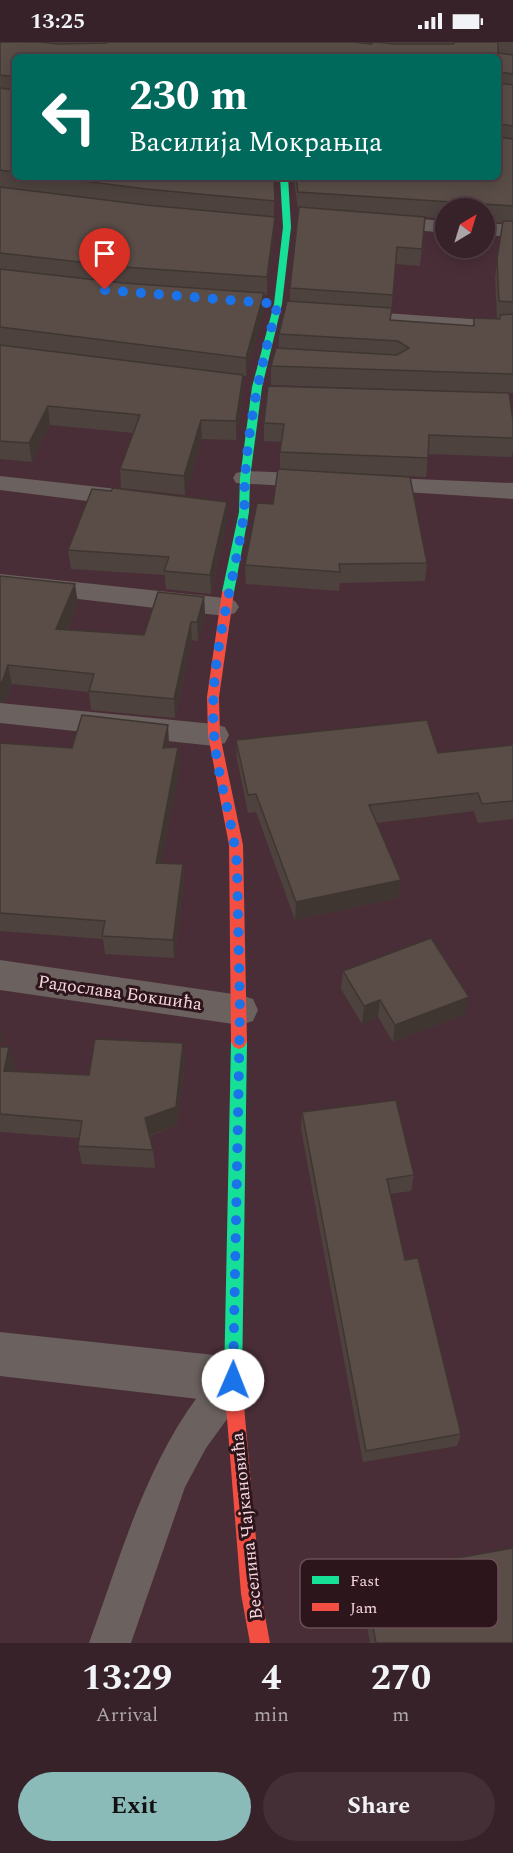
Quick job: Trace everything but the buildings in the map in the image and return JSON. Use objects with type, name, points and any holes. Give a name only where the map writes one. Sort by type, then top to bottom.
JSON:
[{"type":"street","name":"Веселина Чајкановића","points":[[260,1643],[251,1594],[233,1380],[240,1010],[236,845],[214,735],[213,697],[225,607],[232,511],[245,478],[264,392],[264,360],[277,308],[284,180]]},
{"type":"street","points":[[283,223],[309,218]]},
{"type":"street","points":[[366,221],[435,226]]},
{"type":"street","points":[[495,230],[513,231]]},
{"type":"street","points":[[255,302],[277,308]]},
{"type":"street","points":[[234,384],[264,392]]},
{"type":"street","points":[[245,478],[513,490]]},
{"type":"street","points":[[0,483],[162,502]]},
{"type":"street","points":[[0,582],[225,607]]},
{"type":"street","points":[[0,713],[214,735]]},
{"type":"street","name":"Радослава Бокшића","points":[[0,975],[240,1010]]},
{"type":"street","points":[[0,1354],[233,1380]]},
{"type":"lane","points":[[277,308],[300,313]]},
{"type":"lane","points":[[334,315],[513,327]]},
{"type":"lane","points":[[264,360],[286,360]]},
{"type":"lane","points":[[110,1643],[169,1478],[193,1435],[233,1380]]},
{"type":"traffic: fast","points":[[228,592],[244,512],[245,478],[257,387],[278,304],[287,227],[284,180]]},
{"type":"traffic: fast","points":[[235,1406],[233,1380],[239,1042]]},
{"type":"traffic: jam","points":[[228,592],[213,697],[214,735],[236,845],[239,1042]]},
{"type":"traffic: jam","points":[[235,1406],[251,1594],[260,1643]]},
{"type":"route","points":[[105,290],[278,304],[257,387],[245,478],[244,512],[225,607],[213,697],[214,735],[236,845],[237,867],[240,1010],[233,1380]]}]
